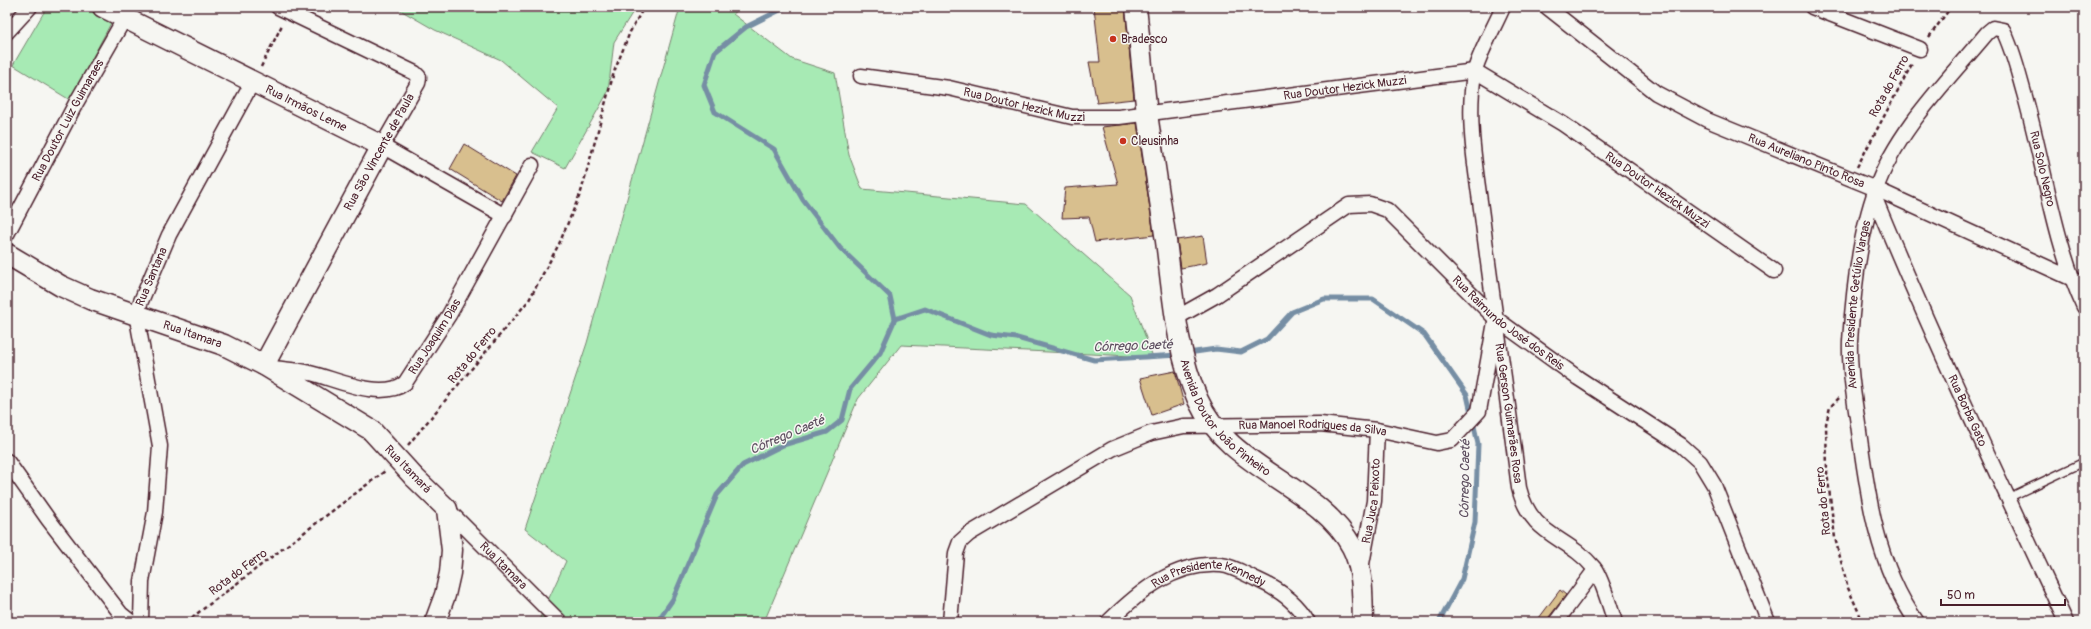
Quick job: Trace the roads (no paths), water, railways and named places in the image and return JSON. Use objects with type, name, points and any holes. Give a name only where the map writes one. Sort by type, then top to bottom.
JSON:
[{"type":"street","points":[[7,32],[30,7]]},
{"type":"street","name":"Rua Irmãos Leme","points":[[103,7],[128,13],[252,83],[382,146],[505,216]]},
{"type":"street","name":"Avenida Doutor João Pinheiro","points":[[1136,7],[1147,113],[1177,321],[1186,368],[1198,401],[1213,426],[1229,442],[1256,465],[1309,501],[1336,525],[1352,547],[1360,572],[1363,622]]},
{"type":"street","name":"Rua Gerson Guimarães Rosa","points":[[1503,7],[1475,71],[1471,102],[1472,134],[1495,320],[1503,363],[1522,502],[1532,518],[1548,533],[1585,559],[1595,570],[1615,622]]},
{"type":"street","name":"Rua Aureliano Pinto Rosa","points":[[1547,7],[1656,93],[1707,120],[1851,178],[1875,192],[2084,284]]},
{"type":"street","points":[[1812,7],[1920,49]]},
{"type":"street","name":"Rua São Vincente de Paula","points":[[266,367],[382,146],[418,82],[419,77],[415,73],[286,9]]},
{"type":"street","name":"Rua Doutor Luiz Guimaraes","points":[[7,234],[76,103],[128,13]]},
{"type":"street","name":"Avenida Presidente Getúlio Vargas","points":[[1917,622],[1904,604],[1884,557],[1868,496],[1852,384],[1850,342],[1856,284],[1864,235],[1875,192],[1899,140],[1987,33],[1994,28],[2003,30]]},
{"type":"street","name":"Rua Solo Negro","points":[[2003,30],[2010,45],[2031,117],[2070,278],[2084,307]]},
{"type":"street","name":"Rua Doutor Hezick Muzzi","points":[[861,76],[949,88],[1072,117],[1119,116],[1147,113],[1475,71],[1563,124],[1774,271]]},
{"type":"street","name":"Rua Santana","points":[[142,622],[142,581],[155,512],[160,446],[136,313],[169,234],[252,83]]},
{"type":"street","name":"Rua Joaquim Dias","points":[[266,367],[310,373],[359,387],[386,389],[399,387],[405,383],[449,315],[532,165]]},
{"type":"street","name":"Rua Borba Gato","points":[[1875,192],[1892,241],[2008,498],[2066,622]]},
{"type":"street","name":"Rua Raimundo José dos Reis","points":[[1177,321],[1349,205],[1370,204],[1387,210],[1495,320],[1578,378],[1681,444],[1700,462],[1714,485],[1768,622]]},
{"type":"street","name":"Rua Itamara","points":[[7,254],[61,286],[90,299],[202,336],[266,367],[371,430]]},
{"type":"street","name":"Rua Manoel Rodrigues da Silva","points":[[950,622],[956,553],[960,542],[969,534],[1112,449],[1151,433],[1184,426],[1320,424],[1377,430],[1437,443],[1452,440],[1477,415],[1495,320]]},
{"type":"street","name":"Rua Itamará","points":[[371,430],[414,477],[447,509]]},
{"type":"street","name":"Rua Juca Peixoto","points":[[1360,572],[1374,501],[1377,430]]},
{"type":"street","points":[[7,461],[48,519],[121,614],[131,622]]},
{"type":"street","points":[[435,622],[445,595],[450,574],[452,550],[447,509]]},
{"type":"street","name":"Rua Itamara","points":[[447,509],[560,622]]},
{"type":"street","name":"Rua Presidente Kennedy","points":[[1108,622],[1155,582],[1184,569],[1199,566],[1222,565],[1240,571],[1286,596],[1302,619]]},
{"type":"street","points":[[1556,622],[1595,570]]},
{"type":"lane","points":[[2008,498],[2084,462]]},
{"type":"waterway","points":[[786,7],[746,27],[715,52],[704,85],[715,112],[774,149],[803,200],[840,248],[890,296],[895,319]]},
{"type":"waterway","name":"Córrego Caeté","points":[[1188,353],[1216,349],[1241,352],[1267,339],[1292,312],[1324,299],[1373,299],[1424,334],[1467,395],[1478,444],[1475,522],[1462,579],[1439,622]]},
{"type":"waterway","name":"Córrego Caeté","points":[[657,622],[673,599],[717,495],[743,465],[783,445],[827,432],[842,420],[850,389],[880,353],[895,319],[925,309],[991,335],[1017,338],[1094,360],[1178,355]]},
{"type":"place","name":"Bradesco","points":[[1113,39]]},
{"type":"place","name":"Cleusinha","points":[[1123,141]]}]
